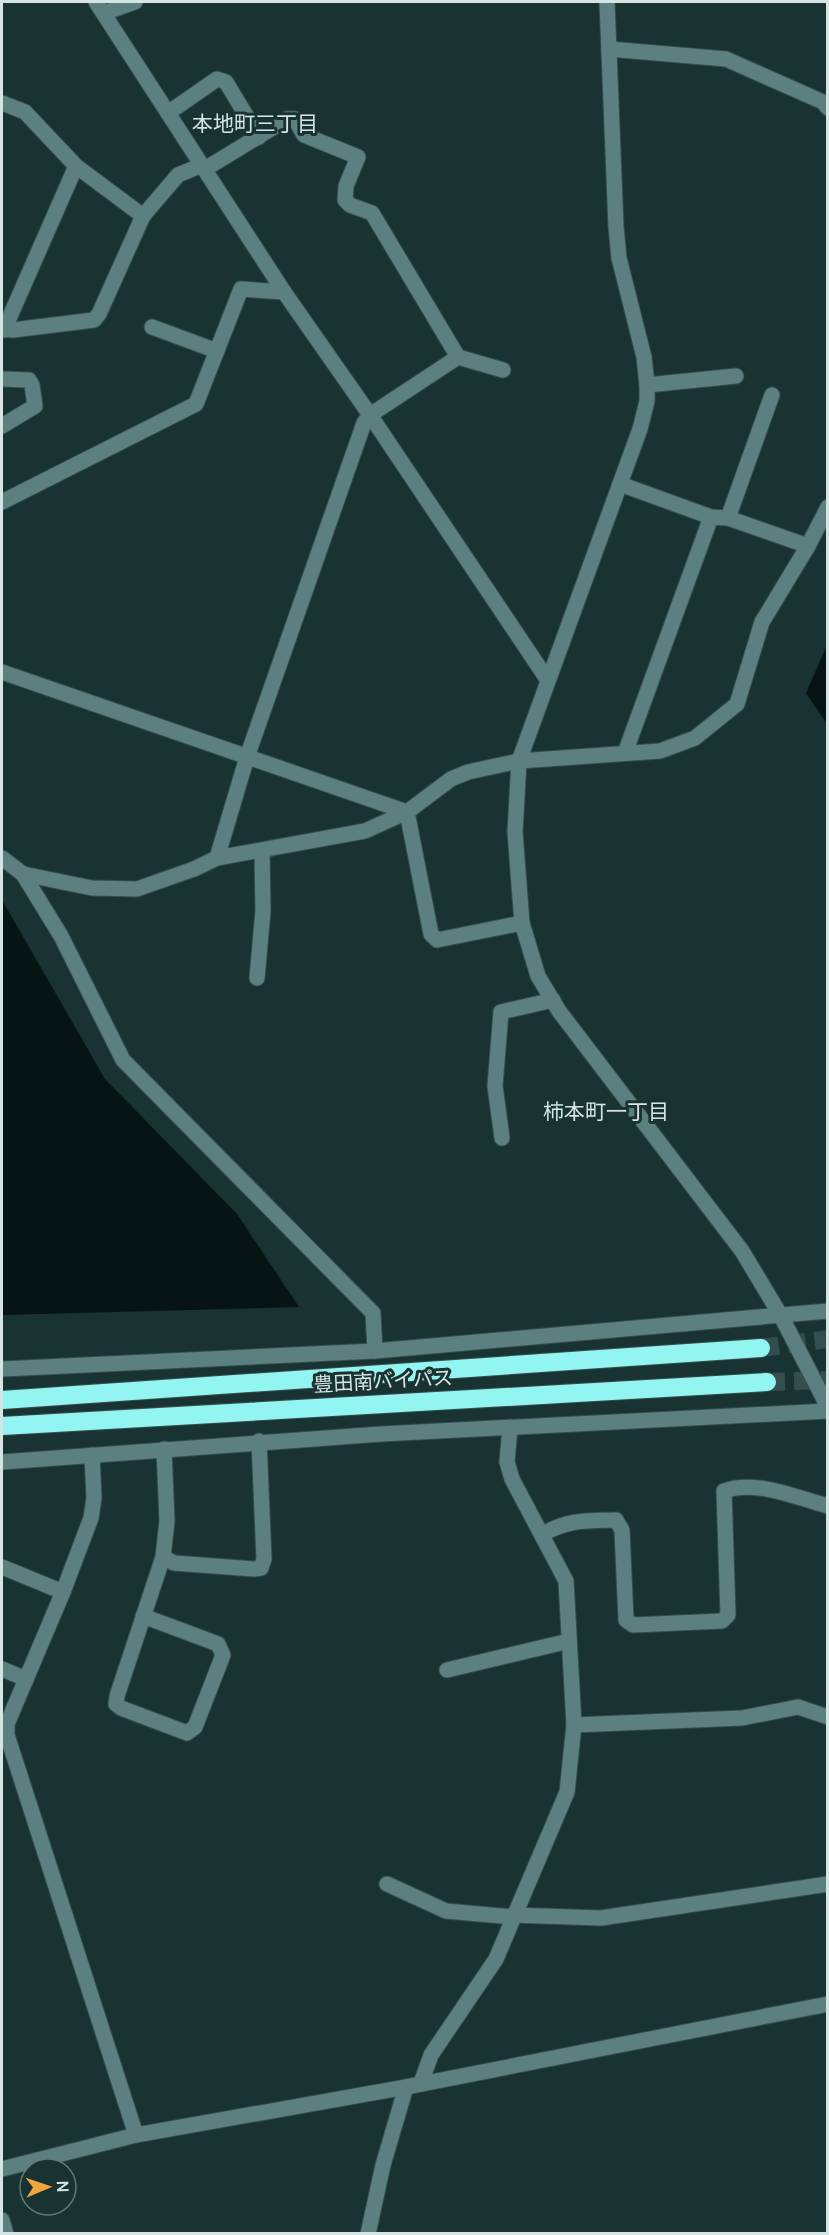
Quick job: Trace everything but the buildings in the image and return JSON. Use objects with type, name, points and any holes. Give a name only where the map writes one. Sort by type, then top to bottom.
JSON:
[{"type":"highway","name":"豊田南バイパス","points":[[2,1400],[761,1348]]},
{"type":"highway","name":"豊田南バイパス","points":[[2,1426],[767,1382]]},
{"type":"street","points":[[135,2],[100,7],[284,292],[370,415],[547,679]]},
{"type":"street","points":[[607,2],[615,228],[619,258],[644,357],[647,401],[620,484],[519,761],[515,832],[522,923],[538,976],[553,1000],[742,1251],[781,1316],[828,1407]]},
{"type":"street","points":[[609,49],[726,59],[823,102],[828,108]]},
{"type":"street","points":[[168,113],[218,79],[226,82],[259,136]]},
{"type":"street","points":[[2,103],[26,112],[76,166],[143,216]]},
{"type":"street","points":[[76,166],[3,329],[94,320],[99,314],[143,216],[178,175],[203,167],[287,119],[295,119],[304,135],[358,157],[346,186],[345,200],[350,205],[372,213],[458,357],[503,370]]},
{"type":"street","points":[[2,502],[196,404],[240,290],[284,292]]},
{"type":"street","points":[[152,327],[217,351]]},
{"type":"street","points":[[217,858],[247,757],[364,423],[370,415],[458,357]]},
{"type":"street","points":[[647,385],[736,376]]},
{"type":"street","points":[[2,379],[29,380],[33,385],[35,406],[2,426]]},
{"type":"street","points":[[728,518],[772,395]]},
{"type":"street","points":[[620,484],[711,517],[728,518],[808,546]]},
{"type":"street","points":[[23,874],[93,888],[137,889],[194,869],[217,858],[365,831],[407,812],[451,779],[468,772],[519,761],[660,751],[695,738],[737,704],[762,622],[808,546],[828,507]]},
{"type":"street","points":[[625,753],[711,517]]},
{"type":"street","points":[[2,672],[407,812]]},
{"type":"street","points":[[407,812],[431,934],[437,940],[522,923]]},
{"type":"street","points":[[257,978],[264,911],[262,851]]},
{"type":"street","points":[[2,858],[23,874],[61,936],[123,1060],[372,1312],[375,1351]]},
{"type":"street","points":[[502,1138],[495,1086],[501,1012],[553,1000]]},
{"type":"street","points":[[2,1369],[375,1351],[828,1311]]},
{"type":"street","points":[[2,1462],[259,1441],[828,1411]]},
{"type":"street","points":[[368,2234],[383,2165],[414,2085],[496,1959],[512,1916],[567,1792],[574,1725],[566,1581],[512,1479],[507,1462],[510,1427]]},
{"type":"street","points":[[163,1557],[174,1563],[261,1568],[264,1559],[259,1441]]},
{"type":"street","points":[[143,1616],[218,1644],[221,1648],[223,1655],[195,1727],[187,1733],[121,1708],[116,1704],[143,1616],[163,1557],[167,1521],[164,1449]]},
{"type":"street","points":[[92,1455],[94,1498],[91,1518],[63,1592],[7,1724],[7,1735],[136,2135]]},
{"type":"street","points":[[543,1534],[572,1521],[616,1520],[622,1530],[626,1620],[633,1625],[722,1621],[728,1615],[724,1491],[734,1487],[764,1489],[828,1506]]},
{"type":"street","points":[[2,1567],[63,1592]]},
{"type":"street","points":[[447,1670],[569,1641]]},
{"type":"street","points":[[2,1669],[26,1679]]},
{"type":"street","points":[[574,1725],[742,1718],[798,1707],[818,1716],[828,1717]]},
{"type":"street","points":[[387,1884],[446,1911],[512,1916],[601,1918],[828,1884]]},
{"type":"street","points":[[2,2169],[136,2135],[414,2085],[828,2004]]},
{"type":"street","points":[[2,2220],[6,2234]]},
{"type":"shaded area","points":[[827,645],[828,724],[806,693]]},
{"type":"shaded area","points":[[2,900],[105,1079],[237,1214],[299,1307],[2,1315]]},
{"type":"tunnel","points":[[761,1348],[828,1339]]},
{"type":"tunnel","points":[[767,1382],[828,1380]]},
{"type":"district","name":"本地町三丁目","points":[[255,124]]},
{"type":"district","name":"柿本町一丁目","points":[[606,1112]]}]
